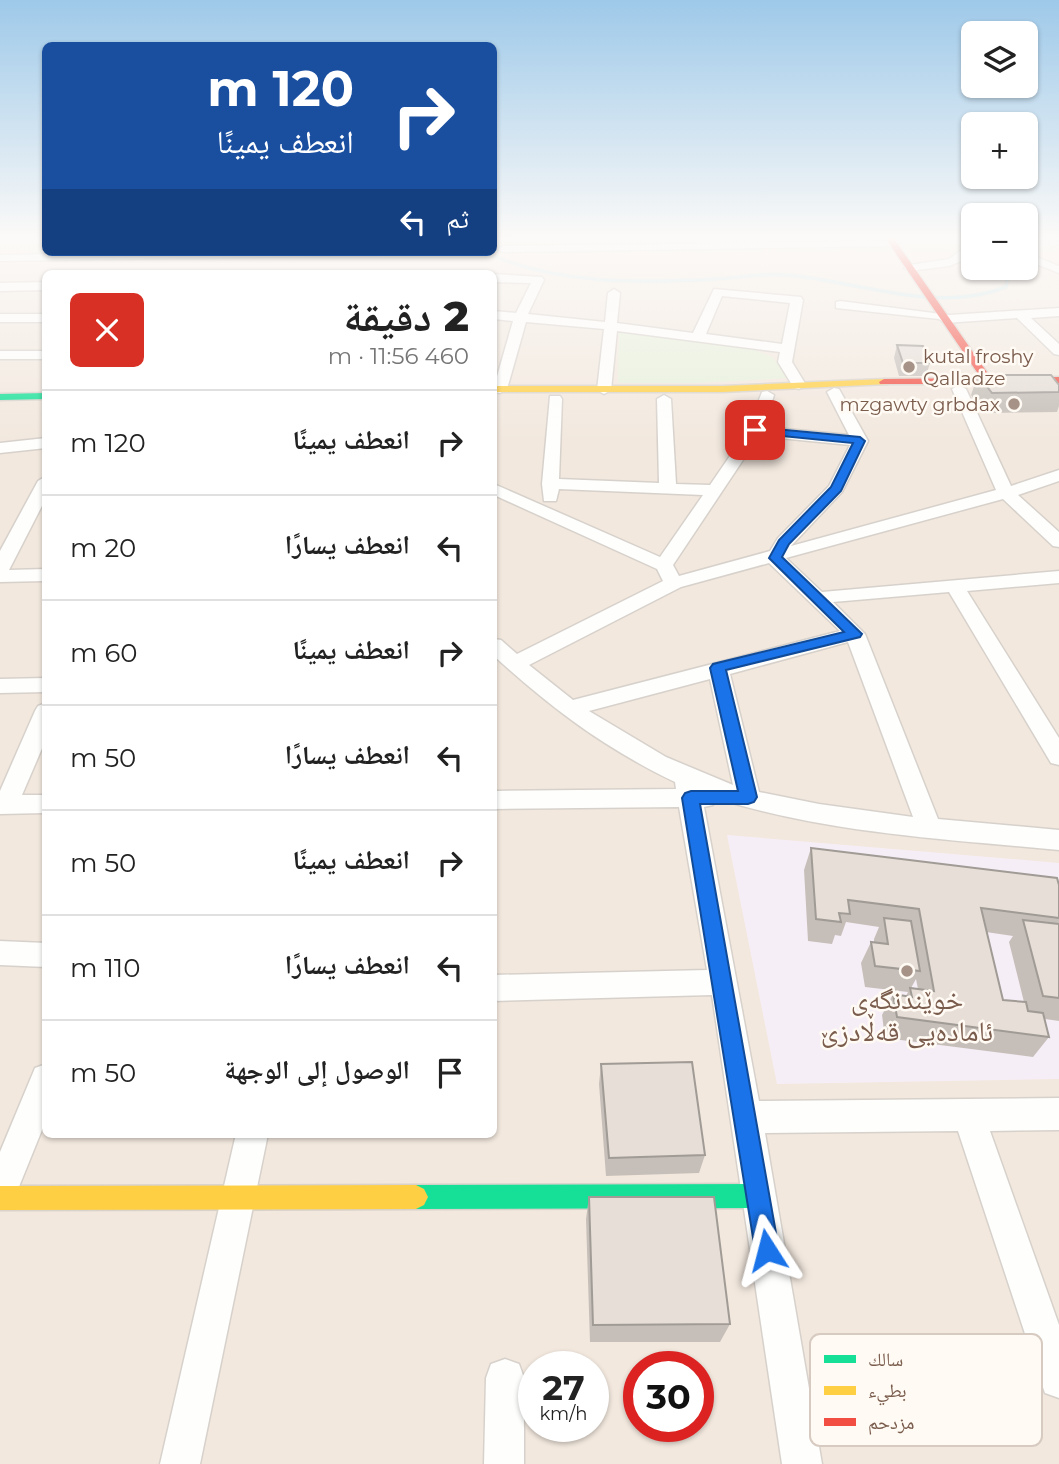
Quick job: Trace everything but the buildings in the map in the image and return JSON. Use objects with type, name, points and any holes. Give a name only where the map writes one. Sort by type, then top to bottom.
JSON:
[{"type":"main road","points":[[934,304],[991,384]]},
{"type":"main road","points":[[497,392],[723,390],[799,384],[991,384],[1059,380]]},
{"type":"main road","points":[[497,392],[555,399],[664,399],[959,389],[991,384],[1059,388]]},
{"type":"main road","points":[[0,397],[42,396]]},
{"type":"main road","points":[[0,407],[42,405]]},
{"type":"main road","points":[[0,1198],[758,1196]]},
{"type":"street","points":[[497,389],[527,304]]},
{"type":"street","points":[[604,390],[613,304]]},
{"type":"street","points":[[698,337],[713,304]]},
{"type":"street","points":[[796,304],[785,362],[799,384]]},
{"type":"street","points":[[840,305],[941,314],[1022,316],[1059,312]]},
{"type":"street","points":[[497,315],[610,326],[787,349]]},
{"type":"street","points":[[1022,316],[1057,346]]},
{"type":"street","points":[[0,318],[42,318]]},
{"type":"street","points":[[0,355],[42,355]]},
{"type":"street","points":[[959,389],[1006,493],[1059,542]]},
{"type":"street","points":[[834,392],[860,441]]},
{"type":"street","points":[[664,565],[755,430],[766,395]]},
{"type":"street","points":[[549,512],[555,399]]},
{"type":"street","points":[[664,399],[668,487]]},
{"type":"street","points":[[755,430],[860,441]]},
{"type":"street","points":[[775,558],[784,542],[836,488],[860,441]]},
{"type":"street","points":[[0,448],[42,443]]},
{"type":"street","points":[[514,664],[674,583],[775,558],[1006,493],[1059,475]]},
{"type":"street","points":[[550,484],[715,490]]},
{"type":"street","points":[[0,569],[42,489]]},
{"type":"street","points":[[497,490],[664,565],[674,583]]},
{"type":"street","points":[[775,558],[855,634],[929,827]]},
{"type":"street","points":[[0,576],[42,575]]},
{"type":"street","points":[[817,598],[1059,577]]},
{"type":"street","points":[[954,585],[1059,757]]},
{"type":"street","points":[[567,709],[855,634]]},
{"type":"street","points":[[497,648],[567,709],[688,788],[724,982],[802,1464]]},
{"type":"street","points":[[718,668],[748,797]]},
{"type":"street","points":[[0,687],[42,685]]},
{"type":"street","points":[[39,739],[3,804],[42,804]]},
{"type":"street","points":[[497,800],[688,788],[853,817],[1059,840]]},
{"type":"street","points":[[0,953],[42,955]]},
{"type":"street","points":[[497,988],[724,982]]},
{"type":"street","points":[[0,1192],[42,1089]]},
{"type":"street","points":[[745,1118],[1059,1114]]},
{"type":"street","points":[[969,1116],[1059,1380]]},
{"type":"street","points":[[180,1464],[251,1138]]},
{"type":"street","points":[[504,1464],[505,1378]]},
{"type":"shaded area","points":[[0,304],[42,304],[42,1138],[497,1138],[497,304],[1059,304],[1059,1464],[0,1464]]},
{"type":"shaded area","name":"خوێندنگەی ئامادەیی قەڵادزێ","points":[[727,835],[1059,863],[1059,1079],[777,1084]]},
{"type":"green space","points":[[619,330],[752,349],[772,357],[790,378],[696,383],[618,383]]},
{"type":"traffic: fast","points":[[0,397],[42,396]]},
{"type":"traffic: fast","points":[[416,1197],[758,1196]]},
{"type":"traffic: slow","points":[[497,389],[723,389],[884,382]]},
{"type":"traffic: slow","points":[[0,1198],[416,1197]]},
{"type":"traffic: jam","points":[[935,304],[993,388]]},
{"type":"traffic: jam","points":[[884,382],[1059,380]]},
{"type":"place","name":"kutal froshy Qalladze","points":[[909,367]]},
{"type":"place","name":"mzgawty grbdax","points":[[1014,404]]},
{"type":"place","name":"خوێندنگەی ئامادەیی قەڵادزێ","points":[[907,971]]},
{"type":"route","points":[[755,430],[860,441],[836,488],[784,542],[775,558],[855,634],[718,668],[748,797],[691,798],[767,1250]]}]
